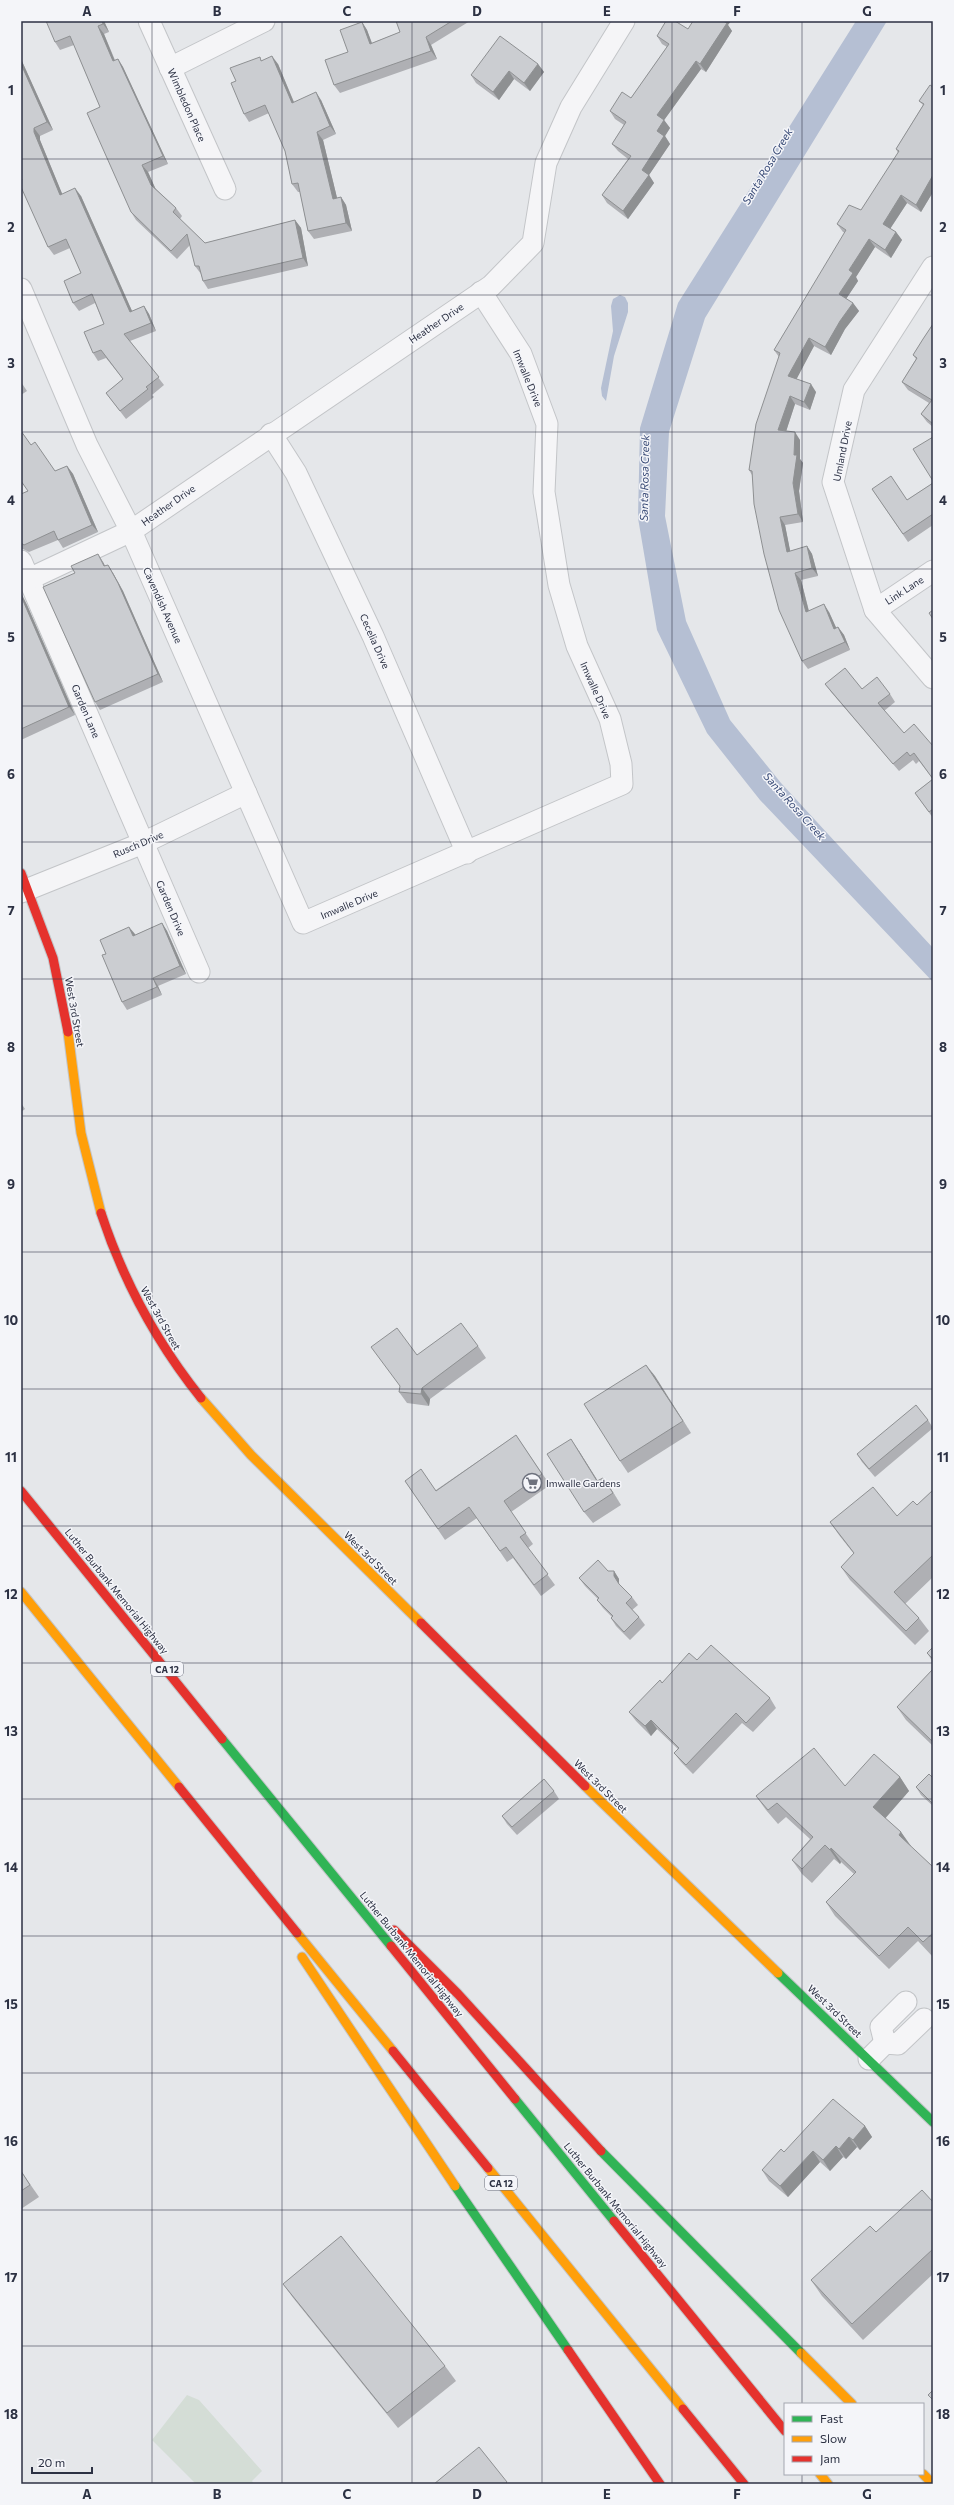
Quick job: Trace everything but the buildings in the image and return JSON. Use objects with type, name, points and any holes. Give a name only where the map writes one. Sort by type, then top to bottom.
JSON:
[{"type":"main road","name":"West 3rd Street","points":[[23,885],[48,943],[60,986],[65,1010],[79,1123],[98,1202],[120,1264],[146,1318],[178,1368],[214,1416],[251,1455],[634,1834],[869,2058],[933,2122]]},
{"type":"main road","name":"Luther Burbank Memorial Highway","points":[[21,1490],[784,2430]]},
{"type":"main road","name":"CA 12","points":[[21,1592],[744,2484]]},
{"type":"main road","points":[[312,1848],[374,1910]]},
{"type":"main road","points":[[257,1882],[329,2001],[396,2101],[660,2484]]},
{"type":"main road","points":[[386,1922],[458,1994],[620,2171],[851,2403]]},
{"type":"main road","points":[[821,2475],[828,2484]]},
{"type":"main road","points":[[923,2475],[933,2484]]},
{"type":"street","name":"Wimbledon Place","points":[[149,21],[225,189]]},
{"type":"street","points":[[170,68],[264,21]]},
{"type":"street","name":"Heather Drive","points":[[131,531],[271,434],[491,286],[533,243],[546,163],[571,107],[624,21]]},
{"type":"street","name":"Umland Drive","points":[[933,267],[854,390],[833,482],[875,610],[933,678]]},
{"type":"street","name":"Cavendish Avenue","points":[[21,289],[87,445],[131,531],[303,923]]},
{"type":"street","name":"Imwalle Drive","points":[[303,923],[467,853],[622,784],[621,764],[610,719],[577,646],[559,585],[544,492],[547,424],[521,354],[481,292]]},
{"type":"street","name":"Cecelia Drive","points":[[271,434],[296,473],[370,629],[467,853]]},
{"type":"street","name":"Garden Lane","points":[[131,531],[25,570],[143,843]]},
{"type":"street","name":"Link Lane","points":[[875,610],[933,571]]},
{"type":"street","name":"Rusch Drive","points":[[23,885],[143,843],[246,793]]},
{"type":"street","name":"Garden Drive","points":[[143,843],[199,972]]},
{"type":"street","points":[[885,2043],[881,2027],[906,2002]]},
{"type":"street","points":[[869,2058],[885,2043],[898,2044],[924,2019]]},
{"type":"shaded area","points":[[187,2395],[199,2400],[262,2471],[252,2481],[254,2484],[196,2484],[152,2440]]},
{"type":"water","name":"Santa Rosa Creek","points":[[856,21],[887,21],[705,318],[669,432],[665,516],[686,621],[730,720],[781,783],[933,948],[933,982],[760,800],[707,733],[657,630],[638,518],[640,428],[678,303]]},
{"type":"water","points":[[620,295],[625,297],[628,303],[628,312],[614,356],[606,401],[602,396],[601,388],[613,331],[611,306],[613,299]]},
{"type":"traffic: fast","points":[[222,1739],[391,1946]]},
{"type":"traffic: fast","points":[[778,1973],[933,2122]]},
{"type":"traffic: fast","points":[[515,2099],[614,2221]]},
{"type":"traffic: fast","points":[[601,2151],[801,2353]]},
{"type":"traffic: fast","points":[[455,2186],[568,2350]]},
{"type":"traffic: slow","points":[[68,1032],[81,1133],[101,1213]]},
{"type":"traffic: slow","points":[[201,1398],[251,1455],[421,1623]]},
{"type":"traffic: slow","points":[[21,1592],[179,1787]]},
{"type":"traffic: slow","points":[[585,1786],[778,1973]]},
{"type":"traffic: slow","points":[[297,1933],[393,2051]]},
{"type":"traffic: slow","points":[[302,1957],[455,2186]]},
{"type":"traffic: slow","points":[[488,2168],[683,2409]]},
{"type":"traffic: slow","points":[[801,2353],[851,2403]]},
{"type":"traffic: slow","points":[[821,2475],[828,2484]]},
{"type":"traffic: slow","points":[[924,2475],[933,2484]]},
{"type":"traffic: jam","points":[[21,873],[53,958],[68,1032]]},
{"type":"traffic: jam","points":[[101,1213],[120,1262],[143,1310],[170,1355],[201,1398]]},
{"type":"traffic: jam","points":[[21,1491],[222,1739]]},
{"type":"traffic: jam","points":[[421,1623],[585,1786]]},
{"type":"traffic: jam","points":[[179,1787],[297,1933]]},
{"type":"traffic: jam","points":[[394,1930],[458,1994],[601,2151]]},
{"type":"traffic: jam","points":[[391,1946],[515,2099]]},
{"type":"traffic: jam","points":[[393,2051],[488,2168]]},
{"type":"traffic: jam","points":[[614,2221],[784,2430]]},
{"type":"traffic: jam","points":[[568,2350],[660,2484]]},
{"type":"traffic: jam","points":[[683,2409],[744,2484]]},
{"type":"place","name":"Imwalle Gardens","points":[[532,1483]]}]
